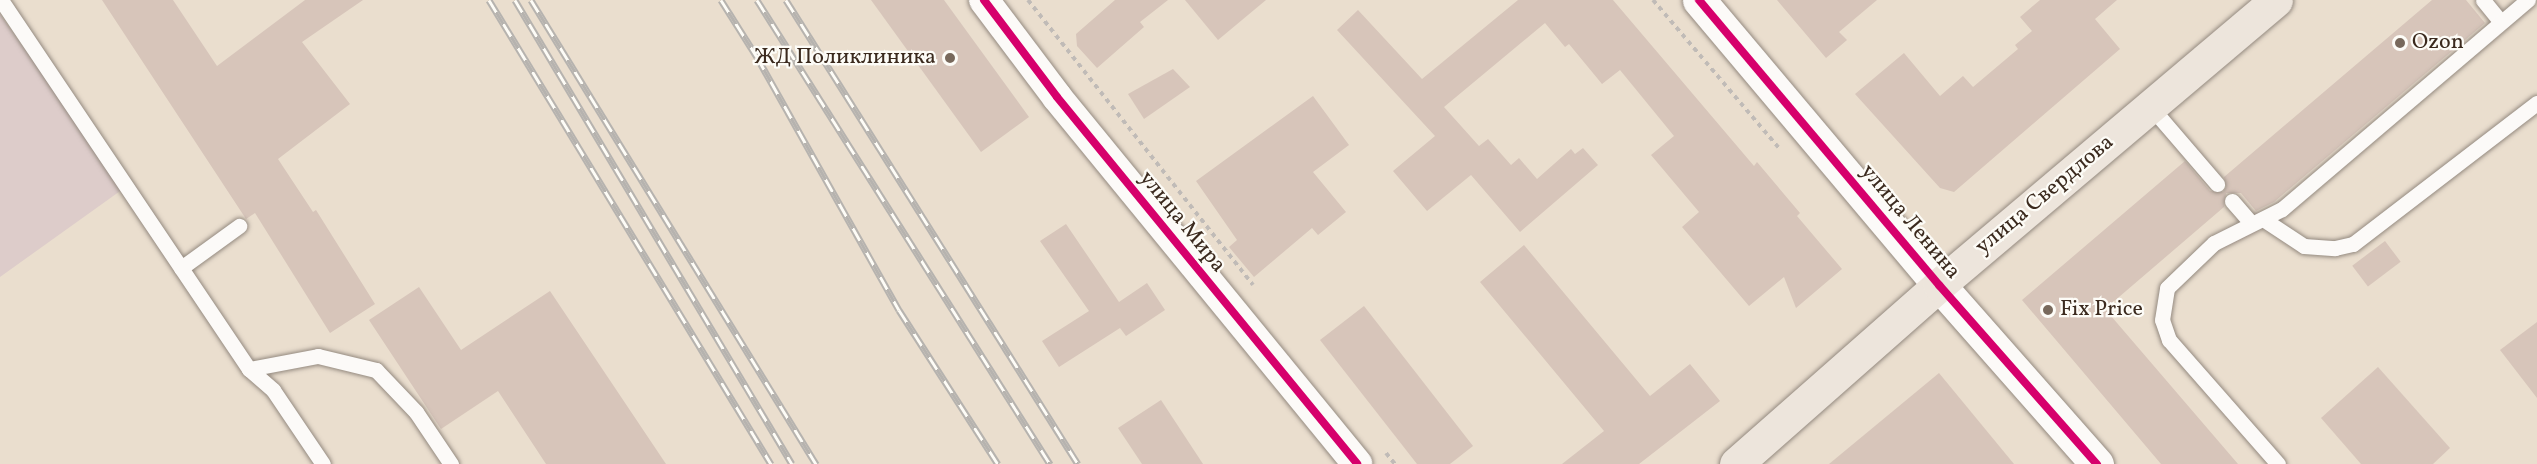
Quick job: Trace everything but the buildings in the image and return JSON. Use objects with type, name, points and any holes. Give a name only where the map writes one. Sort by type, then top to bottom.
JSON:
[{"type":"main road","name":"улица Свердлова","points":[[1736,464],[1939,285],[2276,0]]},
{"type":"street","name":"улица Мира","points":[[984,0],[1057,98],[1357,464]]},
{"type":"street","name":"улица Ленина","points":[[1699,0],[1939,285],[2097,464]]},
{"type":"lane","points":[[1,0],[249,369],[273,390],[322,464]]},
{"type":"lane","points":[[2482,0],[2501,22]]},
{"type":"lane","points":[[2278,464],[2169,340],[2162,320],[2162,305],[2175,277],[2214,243],[2282,209],[2528,0]]},
{"type":"lane","points":[[2232,201],[2257,221],[2304,246],[2335,248],[2353,244],[2537,103]]},
{"type":"lane","points":[[2150,106],[2217,183]]},
{"type":"lane","points":[[181,268],[239,226]]},
{"type":"lane","points":[[249,369],[318,356],[376,370],[416,412],[451,464]]},
{"type":"path","points":[[1028,0],[1256,288]]},
{"type":"path","points":[[1380,446],[1395,464]]},
{"type":"shaded area","points":[[0,14],[123,189],[0,277]]},
{"type":"railway","points":[[489,0],[771,464]]},
{"type":"railway","points":[[515,0],[792,464]]},
{"type":"railway","points":[[531,0],[816,464]]},
{"type":"railway","points":[[721,0],[757,57],[899,310],[998,464]]},
{"type":"railway","points":[[757,0],[1050,464]]},
{"type":"railway","points":[[786,0],[1078,464]]},
{"type":"cycle path","points":[[984,0],[1057,97],[1357,464]]},
{"type":"cycle path","points":[[1699,0],[1939,285],[2097,464]]},
{"type":"place","name":"Ozon","points":[[2400,43]]},
{"type":"place","name":"ЖД Поликлиника","points":[[950,58]]},
{"type":"place","name":"Fix Price","points":[[2048,310]]}]
